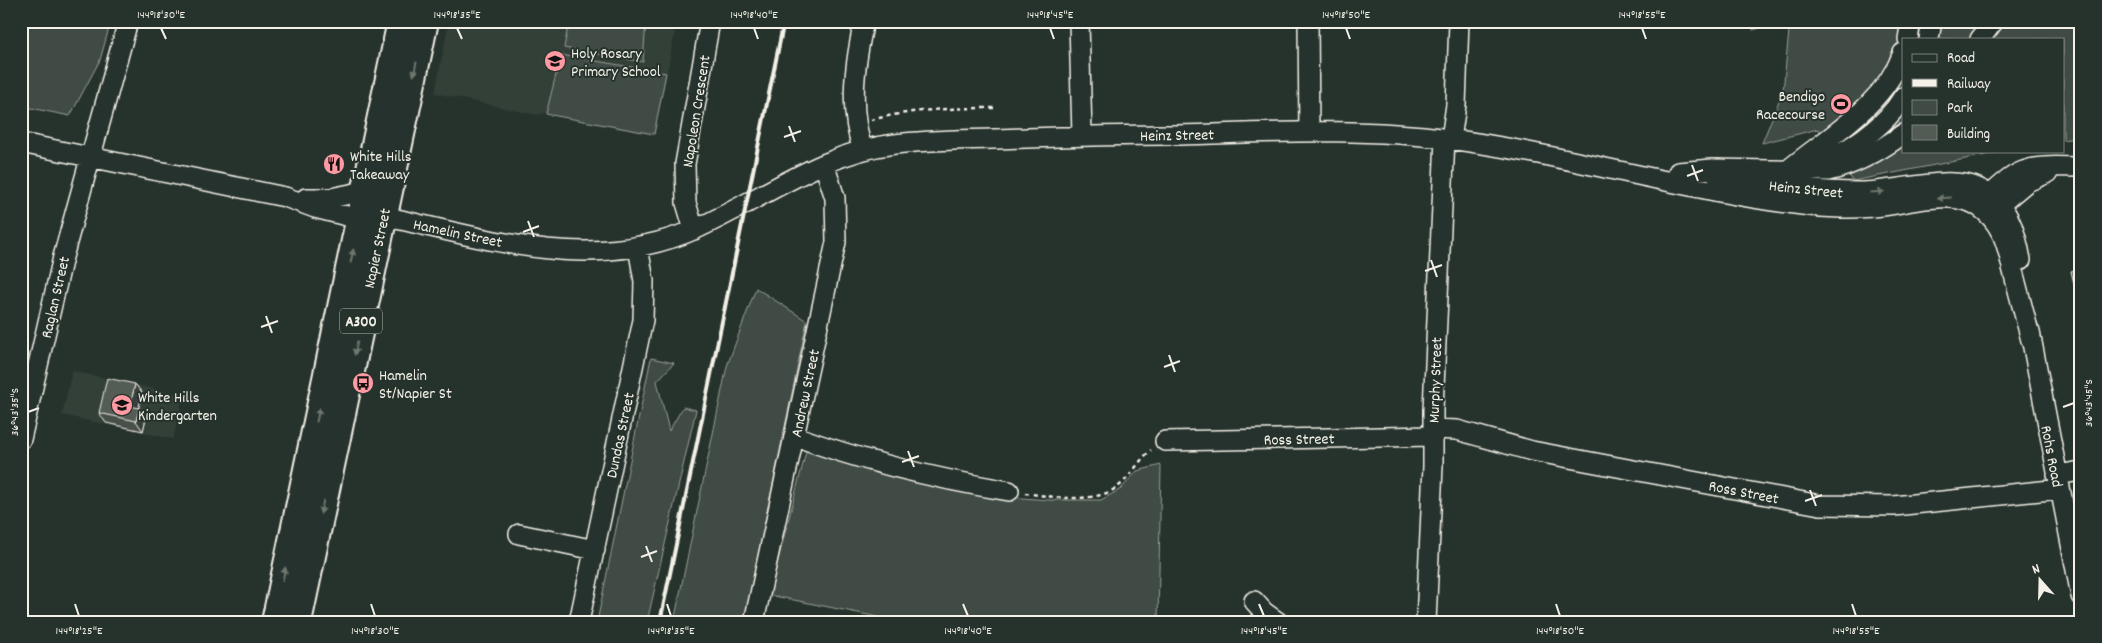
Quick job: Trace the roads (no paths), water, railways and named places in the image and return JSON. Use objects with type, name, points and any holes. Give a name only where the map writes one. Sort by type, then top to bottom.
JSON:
[{"type":"highway","name":"Napier Street","points":[[298,622],[371,217],[365,191],[401,21]]},
{"type":"highway","name":"Napier Street","points":[[275,622],[371,217],[425,21]]},
{"type":"street","points":[[91,157],[128,21]]},
{"type":"street","name":"Napoleon Crescent","points":[[694,230],[686,203],[685,164],[710,21]]},
{"type":"street","points":[[863,150],[857,130],[855,94],[857,58],[864,21]]},
{"type":"street","points":[[1079,21],[1082,136]]},
{"type":"street","points":[[1308,21],[1310,132]]},
{"type":"street","name":"Murphy Street","points":[[1426,622],[1433,432],[1448,138],[1456,105],[1459,21]]},
{"type":"street","points":[[1908,38],[1912,21]]},
{"type":"street","points":[[1929,38],[1932,21]]},
{"type":"street","points":[[1981,38],[1994,21]]},
{"type":"street","points":[[1768,191],[1788,170],[1844,127],[1872,99],[1896,70],[1902,55]]},
{"type":"street","points":[[1788,170],[1836,156],[1876,128],[1891,114],[1902,98]]},
{"type":"street","name":"Heinz Street","points":[[745,204],[824,164],[882,145],[1082,136],[1310,132],[1395,134],[1448,138],[1619,169],[1681,184],[1768,191],[1866,192],[1950,183],[1965,184],[1978,188],[1989,205]]},
{"type":"street","points":[[1678,172],[1712,169],[1828,171],[1844,168],[1882,148],[1902,135]]},
{"type":"street","name":"Hamelin Street","points":[[21,143],[285,197],[315,208],[556,251],[606,252],[638,247],[694,230],[745,204]]},
{"type":"street","name":"Raglan Street","points":[[21,439],[63,257],[91,157]]},
{"type":"street","name":"Andrew Street","points":[[754,622],[836,242],[835,198],[824,164]]},
{"type":"street","points":[[1989,205],[2011,176],[2022,170],[2049,166],[2078,166]]},
{"type":"street","name":"Heinz Street","points":[[1619,169],[1678,172],[1768,191]]},
{"type":"street","name":"Hamelin Street","points":[[285,197],[331,198],[365,191]]},
{"type":"street","name":"Rohs Road","points":[[1989,205],[2007,214],[2017,237],[2032,344],[2081,596]]},
{"type":"street","name":"Dundas Street","points":[[579,622],[643,320],[644,281],[638,247]]},
{"type":"street","name":"Ross Street","points":[[1165,441],[1457,430],[1532,451],[1820,504],[1843,506],[1894,506],[2058,482],[2081,471]]},
{"type":"street","points":[[795,436],[863,459],[967,484],[1009,491]]},
{"type":"street","points":[[519,534],[594,550]]},
{"type":"street","points":[[1254,601],[1264,612],[1278,622]]},
{"type":"railway","points":[[660,622],[784,21]]},
{"type":"place","name":"Holy Rosary Primary School","points":[[555,61]]},
{"type":"place","name":"Bendigo Racecourse","points":[[1841,104]]},
{"type":"place","name":"White Hills Takeaway","points":[[334,164]]},
{"type":"place","name":"Hamelin St/Napier St","points":[[363,383]]},
{"type":"place","name":"White Hills Kindergarten","points":[[122,405]]}]
